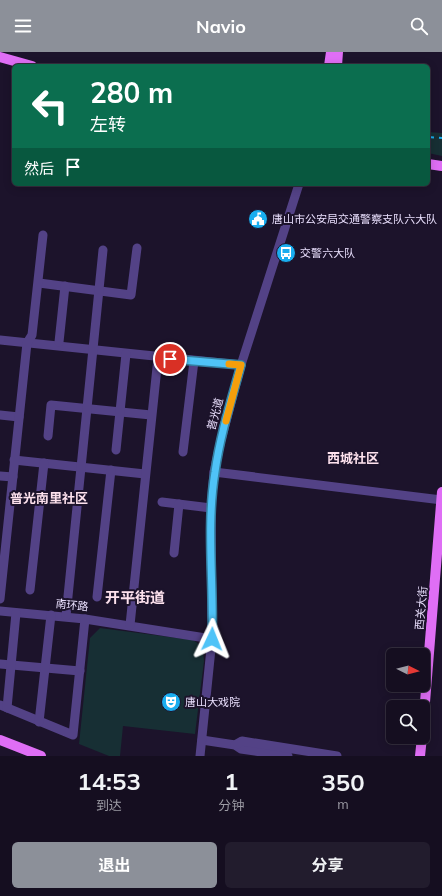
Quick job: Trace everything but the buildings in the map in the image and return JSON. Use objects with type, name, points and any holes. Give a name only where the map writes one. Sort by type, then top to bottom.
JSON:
[{"type":"main road","points":[[329,64],[331,52]]},
{"type":"main road","points":[[337,64],[338,52]]},
{"type":"main road","points":[[0,57],[25,64]]},
{"type":"main road","points":[[430,164],[442,166]]},
{"type":"main road","name":"西关大街","points":[[425,700],[442,497]]},
{"type":"main road","points":[[0,740],[41,756]]},
{"type":"main road","points":[[420,756],[421,744]]},
{"type":"street","name":"普光道","points":[[200,756],[212,639],[211,508],[214,472],[241,365],[298,186]]},
{"type":"street","points":[[0,599],[27,343],[32,335],[39,283],[43,235]]},
{"type":"street","points":[[39,283],[130,295],[136,248]]},
{"type":"street","points":[[66,616],[103,250]]},
{"type":"street","points":[[59,342],[65,286]]},
{"type":"street","points":[[0,340],[158,358],[241,365]]},
{"type":"street","points":[[116,450],[126,354]]},
{"type":"street","points":[[130,625],[158,358]]},
{"type":"street","points":[[183,452],[194,361]]},
{"type":"street","points":[[48,436],[51,405],[151,415]]},
{"type":"street","points":[[0,416],[19,417]]},
{"type":"street","points":[[14,460],[145,474]]},
{"type":"street","points":[[30,590],[44,463]]},
{"type":"street","points":[[97,597],[111,470]]},
{"type":"street","points":[[214,472],[442,497]]},
{"type":"street","points":[[0,476],[13,477]]},
{"type":"street","points":[[162,502],[211,508]]},
{"type":"street","points":[[174,553],[179,504]]},
{"type":"street","name":"南环路","points":[[0,611],[85,618],[212,639]]},
{"type":"street","points":[[16,613],[11,665],[4,707],[73,735],[85,618]]},
{"type":"street","points":[[39,722],[51,615]]},
{"type":"street","points":[[0,664],[80,672]]},
{"type":"street","points":[[202,740],[235,745],[241,749],[288,756]]},
{"type":"street","points":[[235,745],[242,741],[337,756]]},
{"type":"green space","points":[[430,132],[442,133],[442,156],[430,153]]},
{"type":"green space","points":[[100,628],[193,640],[200,646],[204,661],[195,734],[123,726],[120,756],[109,756],[79,744],[90,638]]},
{"type":"railway","points":[[430,137],[442,138]]},
{"type":"slow traffic","points":[[226,421],[241,365],[229,364]]},
{"type":"place","name":"唐山市公安局交通警察支队六大队","points":[[258,219]]},
{"type":"place","name":"交警六大队","points":[[286,253]]},
{"type":"place","name":"唐山大戏院","points":[[171,702]]},
{"type":"district","name":"西城社区","points":[[353,458]]},
{"type":"district","name":"普光南里社区","points":[[49,498]]},
{"type":"district","name":"开平街道","points":[[135,598]]},
{"type":"route","points":[[170,359],[241,365],[214,472],[211,508],[212,639]]}]
